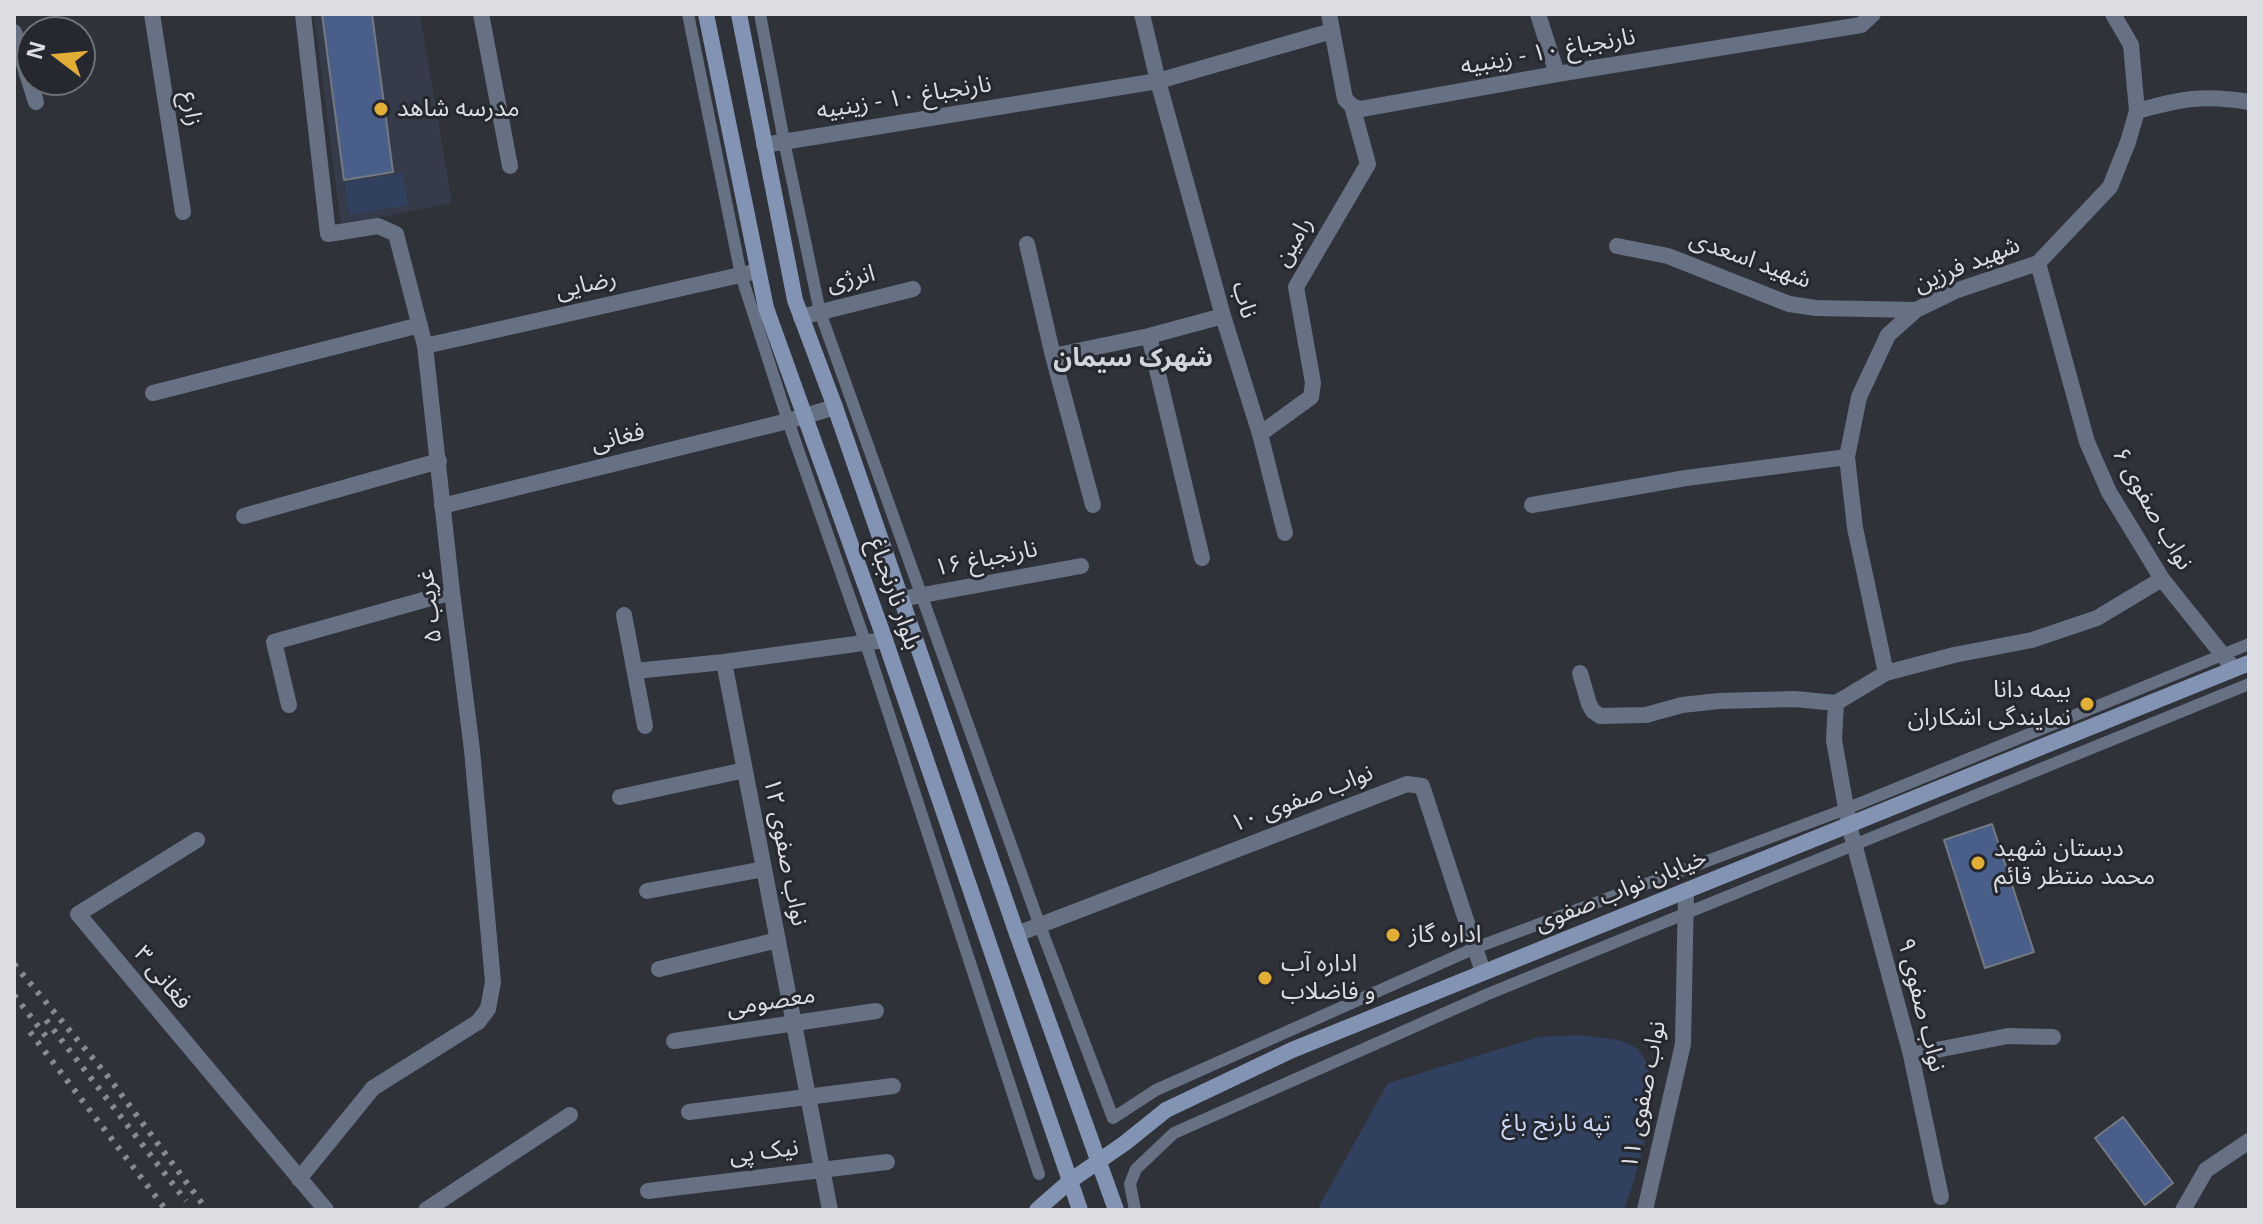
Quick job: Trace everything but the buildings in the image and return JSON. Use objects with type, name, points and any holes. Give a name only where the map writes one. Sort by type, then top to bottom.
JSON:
[{"type":"main road","name":"بلوار نارنجباغ","points":[[706,14],[766,308],[885,640],[1080,1210]]},
{"type":"main road","name":"بلوار نارنجباغ","points":[[739,14],[795,300],[1116,1210]]},
{"type":"main road","name":"خیابان نواب صفوی","points":[[1037,1210],[1070,1181],[1166,1110],[1292,1050],[1686,892],[1848,817],[2235,662]]},
{"type":"street","name":"زارع","points":[[152,14],[183,212]]},
{"type":"street","name":"غریب ۵","points":[[299,1179],[373,1088],[478,1022],[488,1009],[493,982],[472,750],[425,346],[396,234],[378,226],[328,234],[303,14]]},
{"type":"street","points":[[481,14],[510,166]]},
{"type":"street","points":[[688,14],[741,275],[866,644],[1039,1174]]},
{"type":"street","points":[[760,14],[820,312],[1040,926],[1113,1118],[1156,1090],[1475,948],[1848,817]]},
{"type":"street","name":"ناب","points":[[1142,14],[1285,533]]},
{"type":"street","points":[[1329,14],[1345,99],[1352,106]]},
{"type":"street","points":[[1538,14],[1557,74]]},
{"type":"street","name":"نارنجباغ ۱۰ - زینبیه","points":[[1352,106],[1361,109],[1861,25],[1873,14]]},
{"type":"street","name":"شهید فرزین","points":[[1886,673],[1855,528],[1847,457],[1859,397],[1888,335],[1916,310],[1955,291],[2038,263],[2110,187],[2137,111],[2131,45],[2113,14]]},
{"type":"street","name":"نارنجباغ ۱۰ - زینبیه","points":[[764,145],[1158,81],[1332,31]]},
{"type":"street","points":[[14,32],[36,102]]},
{"type":"street","points":[[2137,111],[2178,100],[2219,96],[2249,102]]},
{"type":"street","name":"رامین","points":[[1260,434],[1311,397],[1313,383],[1296,287],[1368,164],[1352,106]]},
{"type":"street","points":[[1027,244],[1093,505]]},
{"type":"street","name":"شهید اسعدی","points":[[1617,246],[1668,256],[1789,304],[1816,308],[1916,310]]},
{"type":"street","name":"نواب صفوی ۶","points":[[2038,263],[2087,442],[2109,492],[2162,579],[2235,662]]},
{"type":"street","name":"رضایی","points":[[425,346],[758,271]]},
{"type":"street","name":"انرژی","points":[[801,317],[913,289]]},
{"type":"street","points":[[1053,356],[1149,336],[1223,316]]},
{"type":"street","points":[[153,393],[420,325]]},
{"type":"street","points":[[1149,336],[1202,558]]},
{"type":"street","name":"فغانی","points":[[442,506],[835,407]]},
{"type":"street","points":[[1532,505],[1686,478],[1847,457]]},
{"type":"street","points":[[244,516],[439,461]]},
{"type":"street","name":"نارنجباغ ۱۶","points":[[901,599],[1081,566]]},
{"type":"street","points":[[1580,673],[1589,704],[1600,716],[1646,715],[1682,705],[1719,701],[1795,699],[1836,703],[1886,673],[1954,655],[2032,640],[2097,618],[2162,579]]},
{"type":"street","points":[[289,705],[274,642],[452,592]]},
{"type":"street","points":[[624,615],[645,726]]},
{"type":"street","points":[[635,671],[885,640]]},
{"type":"street","points":[[2235,662],[2249,644]]},
{"type":"street","name":"نواب صفوی ۱۲","points":[[724,662],[830,1210]]},
{"type":"street","points":[[1135,1210],[1130,1184],[1136,1169],[1174,1133],[1488,994],[2249,684]]},
{"type":"street","name":"نواب صفوی ۹","points":[[1836,703],[1834,740],[1848,817],[1911,1055],[1941,1197]]},
{"type":"street","points":[[620,797],[745,770]]},
{"type":"street","name":"نواب صفوی ۱۰","points":[[1017,934],[1407,784],[1422,786],[1483,972]]},
{"type":"street","name":"فغانی ۳","points":[[197,840],[78,914],[299,1179]]},
{"type":"street","points":[[647,891],[764,869]]},
{"type":"street","name":"نواب صفوی ۱۱","points":[[1645,1210],[1683,1044],[1686,892]]},
{"type":"street","points":[[659,969],[778,940]]},
{"type":"street","name":"معصومی","points":[[674,1041],[876,1011]]},
{"type":"street","points":[[1911,1055],[2008,1036],[2053,1037]]},
{"type":"street","points":[[689,1112],[893,1086]]},
{"type":"street","points":[[426,1210],[570,1115]]},
{"type":"street","points":[[2183,1210],[2206,1170],[2249,1141]]},
{"type":"street","name":"نیک پی","points":[[648,1191],[887,1162]]},
{"type":"street","points":[[299,1179],[326,1210]]},
{"type":"shaded area","name":"مدرسه شاهد","points":[[314,14],[420,14],[452,203],[341,225]]},
{"type":"green space","points":[[403,173],[408,205],[349,215],[345,182]]},
{"type":"green space","name":"تپه نارنج باغ","points":[[1579,1035],[1614,1039],[1633,1046],[1645,1059],[1650,1078],[1648,1125],[1624,1210],[1317,1210],[1388,1083],[1539,1037]]},
{"type":"railway","points":[[14,964],[106,1074],[207,1210]]},
{"type":"railway","points":[[14,995],[48,1039]]},
{"type":"railway","points":[[46,1020],[186,1201]]},
{"type":"railway","points":[[30,1032],[166,1210]]},
{"type":"place","name":"مدرسه شاهد","points":[[381,109]]},
{"type":"place","name":"بیمه دانا نمایندگی اشکاران","points":[[2087,704]]},
{"type":"place","name":"دبستان شهید محمد منتظر قائم","points":[[1978,863]]},
{"type":"place","name":"اداره گاز","points":[[1393,935]]},
{"type":"place","name":"اداره آب و فاضلاب","points":[[1265,978]]},
{"type":"district","name":"شهرک سیمان","points":[[1133,359]]}]
